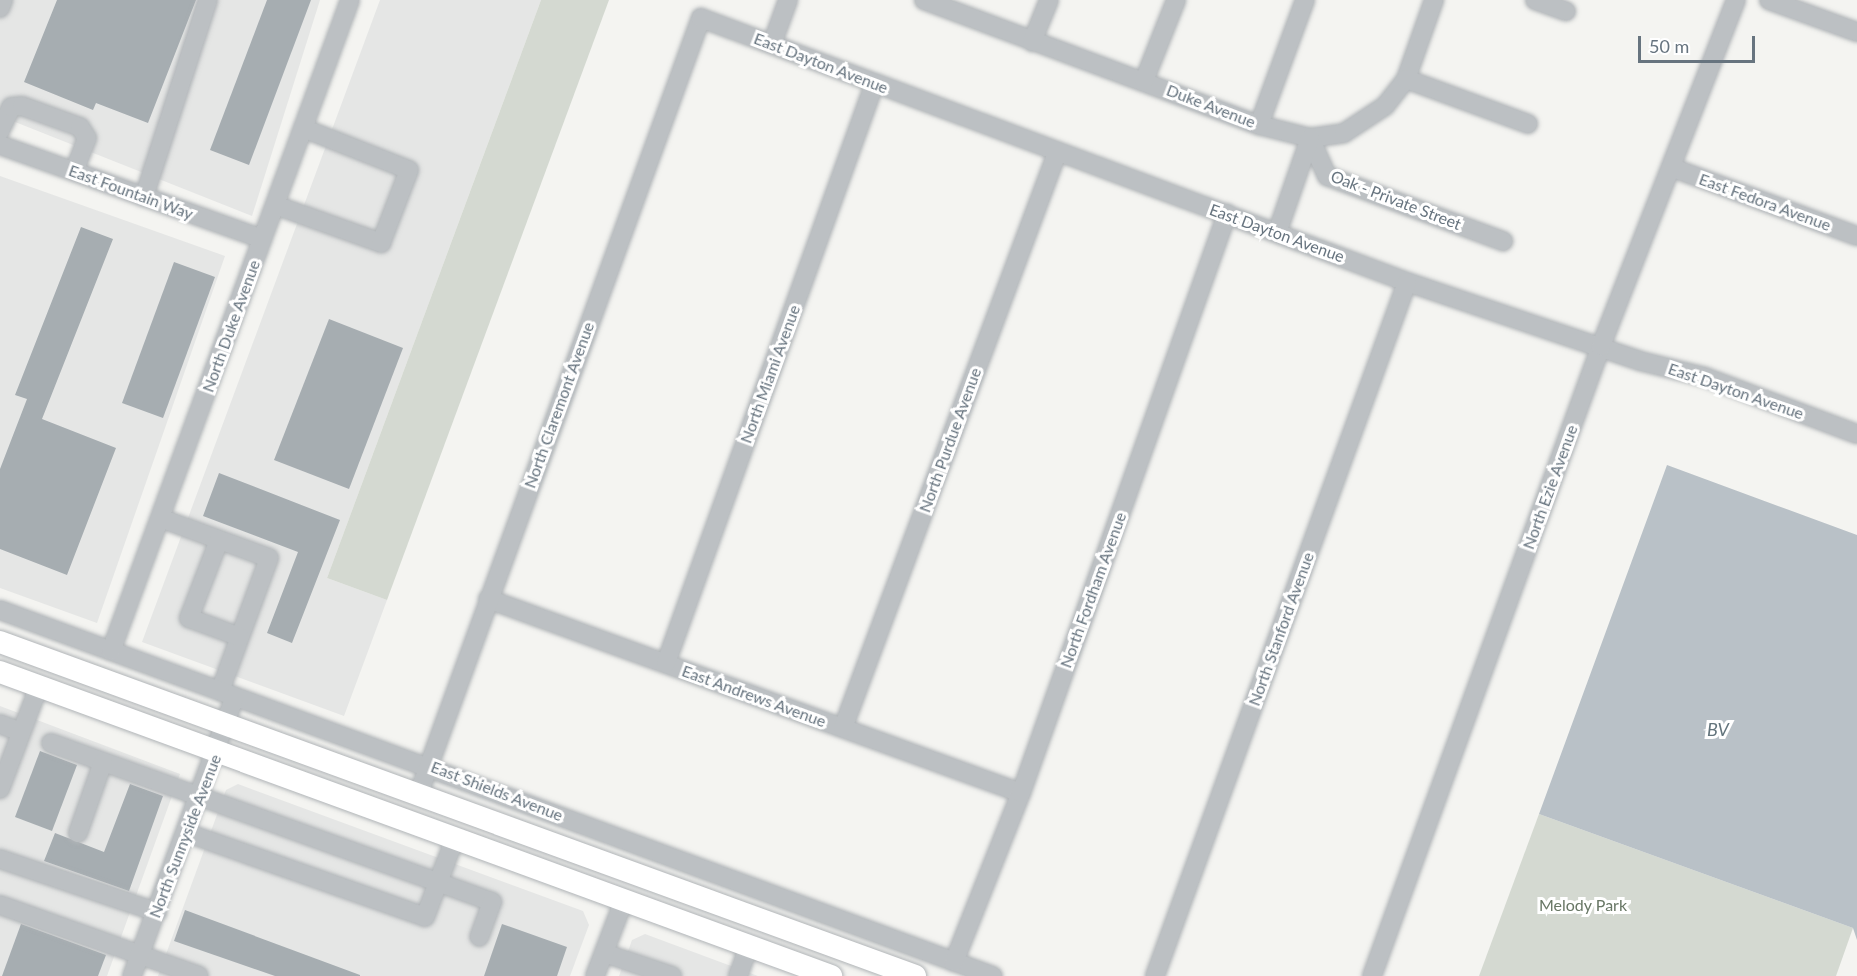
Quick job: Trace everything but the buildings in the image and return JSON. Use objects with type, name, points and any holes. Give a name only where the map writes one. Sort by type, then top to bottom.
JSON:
[{"type":"main road","name":"East Shields Avenue","points":[[0,642],[226,726],[419,793],[915,976]]},
{"type":"main road","points":[[0,672],[624,900],[743,962],[831,976]]},
{"type":"street","points":[[0,8],[3,0]]},
{"type":"street","points":[[144,197],[208,0]]},
{"type":"street","name":"North Duke Avenue","points":[[111,651],[350,0]]},
{"type":"street","name":"Duke Avenue","points":[[924,0],[1259,125],[1310,138],[1344,133],[1385,106],[1406,79],[1434,0]]},
{"type":"street","points":[[1032,42],[1049,0]]},
{"type":"street","points":[[1144,81],[1176,0]]},
{"type":"street","points":[[1259,125],[1305,0]]},
{"type":"street","points":[[1535,0],[1566,11]]},
{"type":"street","name":"North Ezie Avenue","points":[[1372,976],[1601,346],[1673,168],[1736,0]]},
{"type":"street","points":[[1769,0],[1857,32]]},
{"type":"street","points":[[772,44],[787,3]]},
{"type":"street","name":"East Dayton Avenue","points":[[701,18],[874,85],[1407,282],[1601,346],[1705,377],[1857,434]]},
{"type":"street","name":"North Claremont Avenue","points":[[419,793],[701,18]]},
{"type":"street","points":[[1406,79],[1528,124]]},
{"type":"street","name":"North Miami Avenue","points":[[666,663],[874,85]]},
{"type":"street","points":[[0,131],[11,107],[22,106],[80,127],[87,138],[74,172]]},
{"type":"street","points":[[275,205],[381,243],[409,170],[303,129]]},
{"type":"street","points":[[1277,233],[1310,138]]},
{"type":"street","name":"Oak - Private Street","points":[[1310,138],[1327,176],[1503,241]]},
{"type":"street","name":"East Fountain Way","points":[[0,145],[262,240]]},
{"type":"street","name":"North Purdue Avenue","points":[[843,728],[1057,153]]},
{"type":"street","name":"East Fedora Avenue","points":[[1673,168],[1857,236]]},
{"type":"street","name":"North Fordham Avenue","points":[[954,962],[1021,793],[1227,214]]},
{"type":"street","name":"North Stanford Avenue","points":[[1155,976],[1407,282]]},
{"type":"street","points":[[160,518],[219,540],[189,618],[240,637]]},
{"type":"street","name":"North Sunnyside Avenue","points":[[132,976],[218,751],[226,726],[227,693],[240,637],[269,558],[219,540]]},
{"type":"street","name":"East Andrews Avenue","points":[[488,599],[1021,793]]},
{"type":"street","name":"East Shields Avenue","points":[[0,610],[429,765],[993,976]]},
{"type":"street","points":[[0,789],[39,686]]},
{"type":"street","points":[[0,724],[21,732]]},
{"type":"street","points":[[51,743],[492,902],[479,937]]},
{"type":"street","points":[[78,833],[103,762]]},
{"type":"street","points":[[187,833],[425,917],[455,838]]},
{"type":"street","points":[[0,859],[157,912]]},
{"type":"street","points":[[595,976],[624,900]]},
{"type":"street","points":[[0,905],[140,957],[199,976]]},
{"type":"street","points":[[604,953],[672,976]]},
{"type":"shaded area","points":[[0,0],[320,0],[252,216],[0,116]]},
{"type":"shaded area","points":[[380,0],[541,0],[327,578],[387,600],[344,716],[142,642]]},
{"type":"shaded area","points":[[0,176],[225,256],[97,623],[0,588]]},
{"type":"shaded area","points":[[0,706],[180,774],[107,976],[0,976]]},
{"type":"shaded area","points":[[238,784],[583,911],[589,925],[570,976],[158,976],[226,790]]},
{"type":"shaded area","points":[[645,934],[758,976],[619,976],[632,940]]},
{"type":"green space","points":[[541,0],[609,0],[387,600],[327,578]]},
{"type":"green space","name":"Melody Park","points":[[1539,814],[1853,928],[1836,976],[1479,976]]},
{"type":"water","name":"BV","points":[[1667,465],[1857,535],[1857,940],[1853,928],[1539,814]]}]
